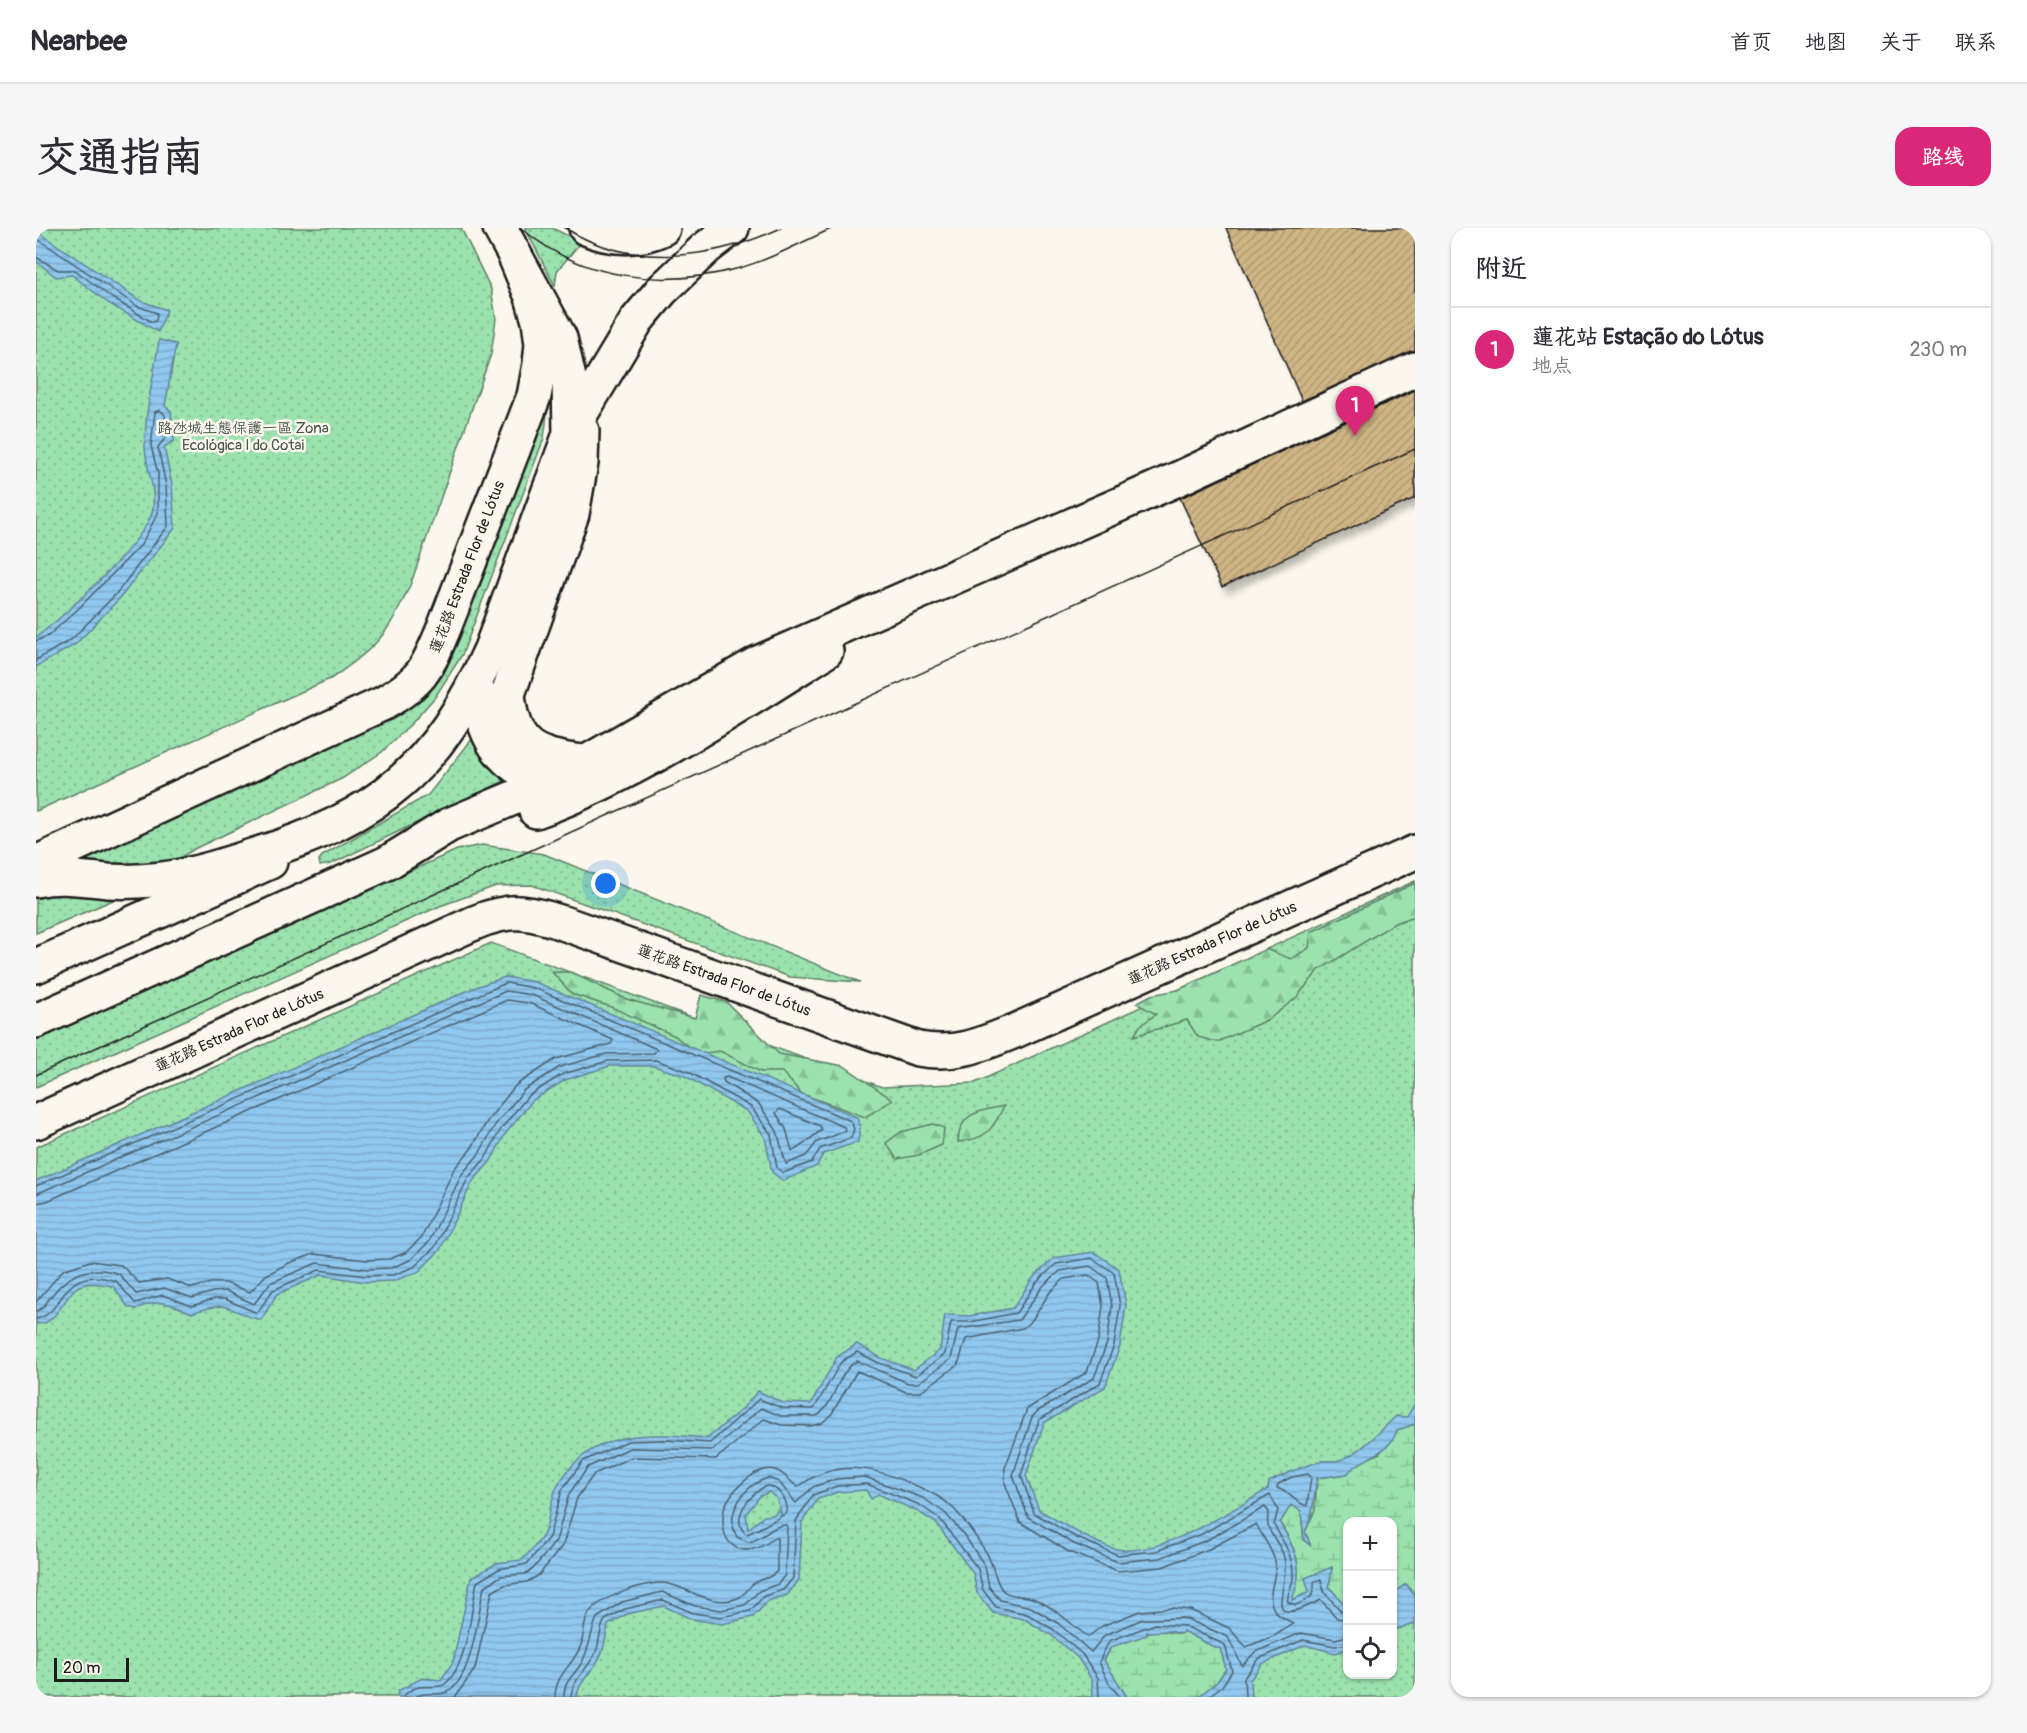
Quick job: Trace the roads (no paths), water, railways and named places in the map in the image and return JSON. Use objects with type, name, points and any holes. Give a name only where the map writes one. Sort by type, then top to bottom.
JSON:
[{"type":"main road","points":[[586,228],[602,235],[630,238],[663,228]]},
{"type":"main road","points":[[36,966],[266,864],[299,842],[357,814],[407,776],[443,738],[476,683],[491,649],[577,422],[644,312],[669,283],[730,230]]},
{"type":"main road","points":[[507,241],[548,312],[567,360],[581,463],[572,514],[508,694],[513,725],[526,746],[552,759],[583,762]]},
{"type":"main road","name":"蓮花路 Estrada Flor de Lótus","points":[[36,863],[384,703],[417,681],[430,660],[444,627],[534,396],[542,344],[532,297],[507,241]]},
{"type":"main road","points":[[387,862],[449,825],[554,781],[583,762],[758,663],[897,603],[1415,369]]},
{"type":"main road","points":[[36,1021],[387,862],[560,802],[743,703],[897,603]]},
{"type":"main road","points":[[476,683],[485,728],[494,746],[523,771],[554,781]]},
{"type":"main road","points":[[36,880],[162,879],[189,875],[299,842]]},
{"type":"main road","name":"蓮花路 Estrada Flor de Lótus","points":[[36,1122],[474,922],[508,912],[525,912],[563,923],[918,1049],[945,1053],[971,1049],[1015,1031],[1415,852]]},
{"type":"water","points":[[36,231],[141,301],[167,310],[158,332],[108,303],[72,275],[56,277],[36,261]]},
{"type":"water","points":[[159,340],[176,344],[165,406],[171,411],[174,441],[164,447],[172,485],[175,528],[120,598],[76,644],[36,667],[36,637],[84,596],[121,558],[148,522],[153,509],[153,492],[145,453],[145,432]]},
{"type":"water","points":[[505,977],[535,982],[857,1117],[860,1128],[858,1142],[823,1154],[817,1166],[783,1181],[772,1172],[765,1137],[748,1112],[685,1076],[654,1066],[610,1066],[565,1080],[533,1100],[506,1133],[490,1162],[473,1181],[440,1250],[418,1272],[394,1281],[366,1282],[321,1275],[277,1294],[261,1320],[223,1306],[192,1313],[164,1303],[136,1309],[128,1307],[113,1286],[89,1284],[76,1288],[58,1312],[48,1321],[42,1324],[36,1323],[36,1181],[476,987]]},
{"type":"water","points":[[1094,1252],[1119,1269],[1126,1305],[1120,1346],[1105,1387],[1044,1423],[1026,1476],[1039,1510],[1108,1547],[1135,1550],[1154,1546],[1195,1530],[1268,1489],[1269,1482],[1275,1479],[1321,1461],[1338,1461],[1355,1453],[1396,1416],[1407,1417],[1415,1403],[1415,1424],[1397,1430],[1382,1450],[1347,1474],[1317,1478],[1312,1511],[1305,1532],[1311,1546],[1304,1540],[1301,1511],[1291,1505],[1280,1523],[1297,1560],[1298,1578],[1292,1600],[1309,1592],[1305,1578],[1332,1567],[1329,1587],[1343,1603],[1343,1650],[1335,1653],[1305,1645],[1262,1664],[1250,1680],[1251,1697],[1198,1697],[1217,1682],[1226,1669],[1220,1648],[1183,1631],[1181,1634],[1170,1631],[1147,1632],[1147,1635],[1111,1647],[1104,1660],[1127,1697],[1093,1697],[1092,1680],[1078,1658],[1051,1635],[1024,1619],[993,1613],[977,1593],[973,1573],[936,1523],[917,1511],[878,1494],[871,1499],[866,1490],[838,1492],[818,1499],[802,1522],[799,1580],[787,1595],[768,1601],[753,1617],[722,1624],[691,1619],[664,1606],[627,1614],[608,1625],[601,1655],[580,1686],[577,1697],[397,1697],[398,1691],[422,1678],[441,1680],[453,1662],[471,1578],[497,1563],[522,1560],[535,1547],[545,1531],[557,1487],[571,1467],[586,1453],[623,1438],[643,1435],[708,1438],[743,1408],[758,1391],[783,1403],[811,1404],[837,1357],[857,1344],[881,1358],[914,1370],[940,1350],[945,1315],[969,1316],[1013,1308],[1033,1278],[1054,1258]],"holes":[[[769,1492],[777,1499],[781,1513],[778,1510],[773,1515],[764,1516],[748,1529],[746,1514],[760,1496]]]},
{"type":"water","points":[[1406,1584],[1415,1596],[1415,1624],[1397,1629],[1397,1625],[1397,1590]]},
{"type":"tram line","points":[[521,228],[544,245],[570,259],[596,269],[651,278],[680,278],[736,269],[773,256],[833,228]]},
{"type":"tram line","points":[[565,228],[590,241],[617,250],[645,255],[701,253],[755,239],[781,228]]},
{"type":"tram line","points":[[36,1075],[1415,449]]},
{"type":"place","name":"蓮花站 Estação do Lótus","points":[[1355,436]]},
{"type":"park label","name":"路氹城生態保護一區 Zona Ecológica I do Cotai","points":[[243,436]]}]
